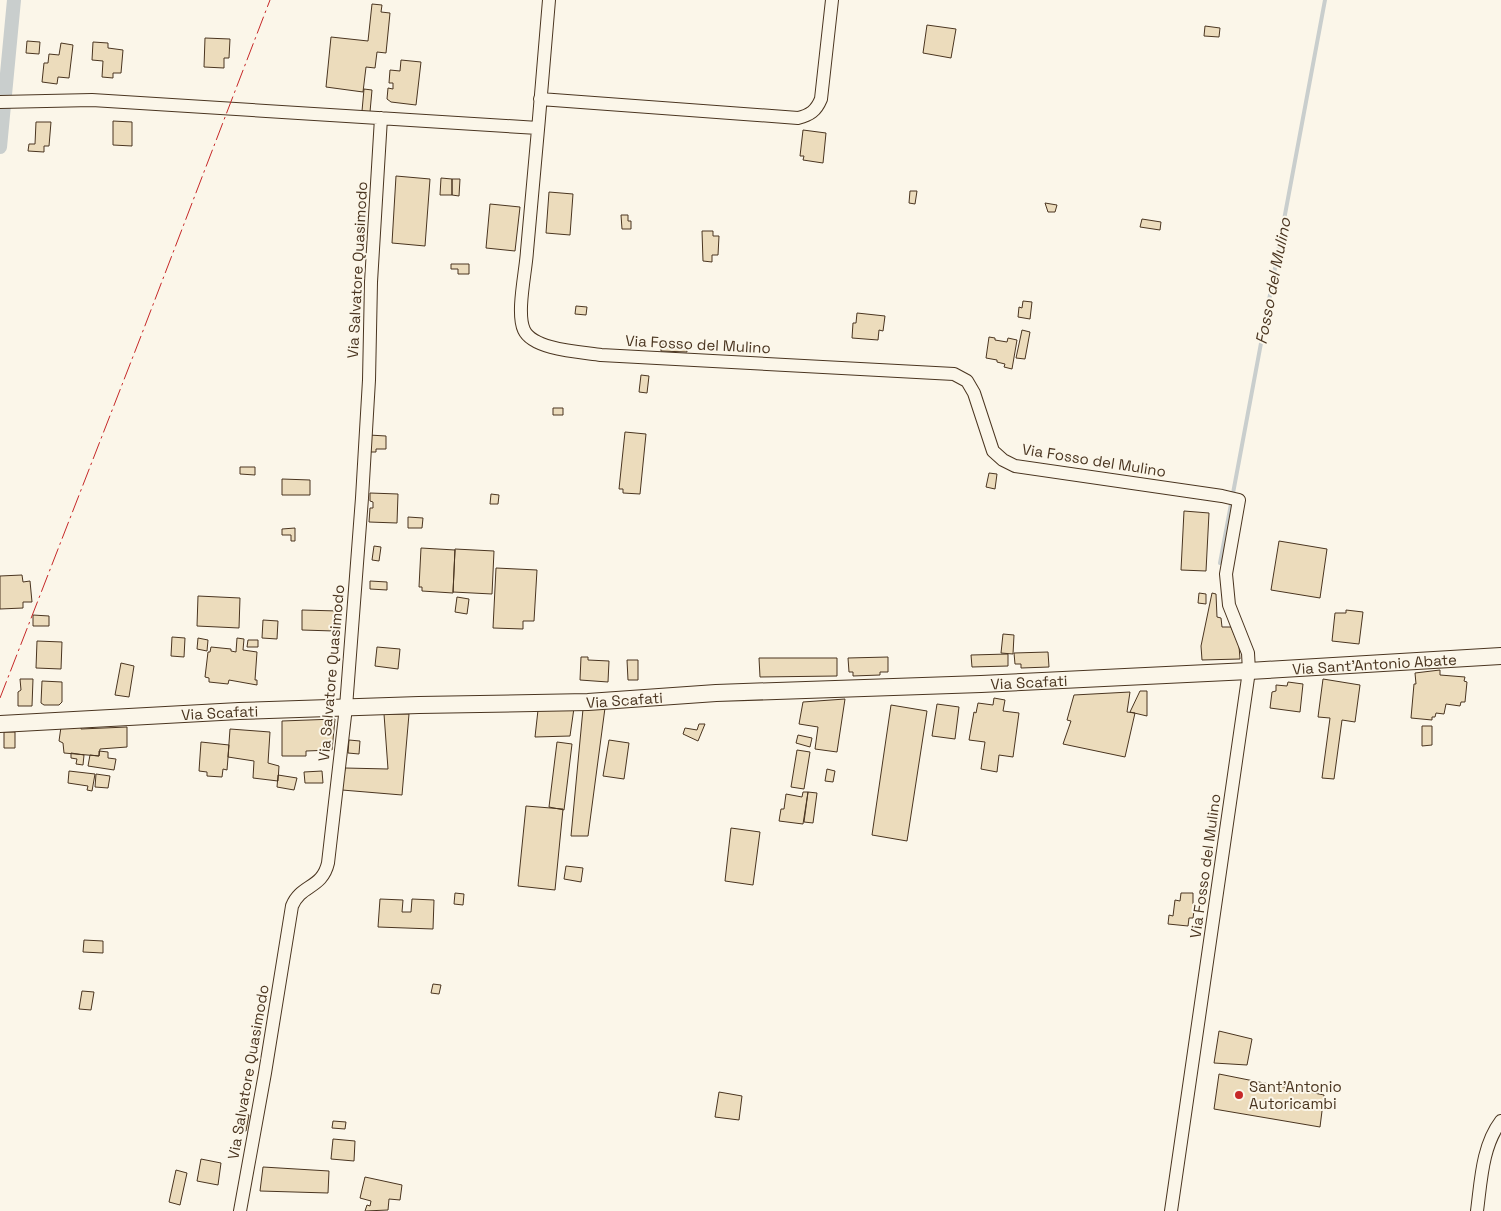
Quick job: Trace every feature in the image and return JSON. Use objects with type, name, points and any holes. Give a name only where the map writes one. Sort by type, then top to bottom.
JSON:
[{"type":"street","name":"Via Fosso del Mulino","points":[[549,0],[527,256],[520,313],[524,330],[531,338],[549,347],[601,355],[954,374],[967,381],[974,393],[993,451],[1002,460],[1015,466],[1239,500],[1226,574],[1229,605],[1248,652],[1249,671],[1171,1211]]},
{"type":"street","points":[[540,99],[798,118],[806,116],[818,107],[821,99],[832,0]]},
{"type":"street","points":[[0,102],[92,100],[538,128]]},
{"type":"street","name":"Via Salvatore Quasimodo","points":[[240,1211],[292,906],[295,898],[302,891],[320,880],[326,873],[328,863],[346,707],[362,498],[369,380],[371,282],[381,118]]},
{"type":"street","name":"Via Sant'Antonio Abate","points":[[1249,671],[1501,656]]},
{"type":"street","name":"Via Scafati","points":[[0,724],[239,711],[588,702],[716,694],[1249,671]]},
{"type":"street","points":[[1477,1211],[1487,1146],[1501,1121]]},
{"type":"building","points":[[372,4],[382,5],[381,12],[390,13],[386,53],[377,52],[375,68],[366,67],[363,92],[326,87],[331,37],[368,41]]},
{"type":"building","points":[[927,25],[956,29],[951,58],[923,53]]},
{"type":"building","points":[[1205,26],[1220,28],[1219,37],[1204,36]]},
{"type":"building","points":[[205,38],[230,39],[229,58],[224,58],[224,68],[204,67]]},
{"type":"building","points":[[27,41],[40,42],[39,54],[26,53]]},
{"type":"building","points":[[93,42],[108,43],[108,48],[123,50],[121,73],[113,73],[113,78],[102,77],[103,61],[92,60]]},
{"type":"building","points":[[61,43],[73,45],[69,78],[58,77],[57,84],[42,82],[44,63],[48,63],[49,54],[59,55]]},
{"type":"building","points":[[401,60],[421,62],[416,105],[391,102],[387,99],[388,88],[393,89],[393,83],[389,83],[390,70],[400,71]]},
{"type":"building","points":[[364,89],[372,90],[370,112],[362,111]]},
{"type":"building","points":[[113,121],[132,122],[132,146],[113,145]]},
{"type":"building","points":[[36,122],[51,122],[49,146],[44,146],[44,152],[28,151],[29,144],[35,144]]},
{"type":"building","points":[[803,130],[826,133],[823,163],[803,160],[804,156],[800,156]]},
{"type":"building","points":[[396,176],[430,179],[425,246],[392,243]]},
{"type":"building","points":[[441,178],[452,179],[452,195],[440,195]]},
{"type":"building","points":[[452,179],[460,179],[459,196],[452,195]]},
{"type":"building","points":[[910,191],[917,191],[915,204],[909,203]]},
{"type":"building","points":[[549,192],[573,194],[570,235],[546,233]]},
{"type":"building","points":[[1045,203],[1057,205],[1055,212],[1048,212]]},
{"type":"building","points":[[490,204],[520,207],[515,251],[486,248]]},
{"type":"building","points":[[621,215],[628,215],[628,221],[631,221],[631,229],[622,229]]},
{"type":"building","points":[[1142,219],[1161,222],[1160,230],[1140,227]]},
{"type":"building","points":[[702,231],[713,231],[713,236],[719,236],[718,255],[712,255],[712,262],[703,261]]},
{"type":"building","points":[[451,264],[469,264],[469,274],[458,274],[458,269],[451,269]]},
{"type":"building","points":[[1023,301],[1032,302],[1030,319],[1018,317],[1019,307],[1022,308]]},
{"type":"building","points":[[576,306],[587,307],[586,315],[575,314]]},
{"type":"building","points":[[857,313],[885,316],[883,331],[879,330],[878,340],[852,338],[853,323],[856,323]]},
{"type":"building","points":[[1022,330],[1030,332],[1025,359],[1016,358]]},
{"type":"building","points":[[989,337],[1007,342],[1008,338],[1017,340],[1012,369],[1004,367],[1005,364],[997,362],[997,360],[986,358]]},
{"type":"building","points":[[661,344],[687,345],[687,352],[661,351]]},
{"type":"building","points":[[641,375],[649,376],[647,393],[639,392]]},
{"type":"building","points":[[553,408],[563,408],[563,415],[553,415]]},
{"type":"building","points":[[625,432],[646,434],[640,494],[623,493],[623,489],[619,489]]},
{"type":"building","points":[[369,435],[386,436],[386,449],[376,449],[376,452],[369,452]]},
{"type":"building","points":[[240,467],[255,467],[255,475],[240,474]]},
{"type":"building","points":[[989,473],[997,474],[995,489],[986,487]]},
{"type":"building","points":[[282,479],[310,480],[310,495],[282,495]]},
{"type":"building","points":[[370,493],[398,494],[397,523],[369,522],[370,508],[373,508],[373,502],[370,501]]},
{"type":"building","points":[[491,494],[499,495],[498,504],[490,504]]},
{"type":"building","points":[[1184,511],[1209,513],[1206,571],[1181,570]]},
{"type":"building","points":[[408,517],[423,518],[422,528],[408,528]]},
{"type":"building","points":[[295,528],[295,541],[291,541],[291,535],[282,535],[282,529]]},
{"type":"building","points":[[1279,541],[1327,549],[1320,598],[1271,590]]},
{"type":"building","points":[[374,546],[381,547],[379,561],[372,560]]},
{"type":"building","points":[[421,548],[455,550],[453,593],[422,591],[422,587],[419,587]]},
{"type":"building","points":[[455,549],[494,551],[492,594],[453,592]]},
{"type":"building","points":[[496,568],[537,570],[534,621],[523,621],[523,629],[493,628]]},
{"type":"building","points":[[22,575],[23,582],[30,581],[32,602],[23,602],[23,608],[0,609],[0,576]]},
{"type":"building","points":[[370,581],[387,582],[387,590],[370,589]]},
{"type":"building","points":[[1199,593],[1206,594],[1206,604],[1198,603]]},
{"type":"building","points":[[1212,593],[1216,594],[1217,617],[1221,618],[1222,627],[1231,627],[1239,646],[1240,659],[1202,660],[1201,646]]},
{"type":"building","points":[[198,596],[240,598],[239,628],[197,626]]},
{"type":"building","points":[[457,597],[469,599],[467,614],[455,612]]},
{"type":"building","points":[[302,610],[338,611],[337,623],[334,623],[334,631],[302,630]]},
{"type":"building","points":[[1346,610],[1363,612],[1359,644],[1332,641],[1335,613],[1346,613]]},
{"type":"building","points":[[33,615],[49,616],[49,626],[33,626]]},
{"type":"building","points":[[263,620],[278,621],[277,639],[262,638]]},
{"type":"building","points":[[1003,634],[1014,635],[1013,654],[1001,653]]},
{"type":"building","points":[[172,637],[185,638],[184,657],[171,656]]},
{"type":"building","points":[[198,638],[208,640],[207,651],[197,649]]},
{"type":"building","points":[[237,638],[244,639],[243,650],[257,652],[255,680],[257,680],[257,685],[229,680],[228,684],[209,682],[209,678],[205,677],[208,652],[210,652],[211,647],[231,649],[231,651],[236,652]]},
{"type":"building","points":[[248,640],[258,640],[258,647],[247,647]]},
{"type":"building","points":[[37,641],[62,642],[61,669],[36,668]]},
{"type":"building","points":[[377,647],[400,649],[398,669],[375,666]]},
{"type":"building","points":[[1048,652],[1049,667],[1021,668],[1021,664],[1015,664],[1014,653]]},
{"type":"building","points":[[1008,654],[1008,666],[972,667],[971,655]]},
{"type":"building","points":[[581,657],[588,657],[588,660],[609,661],[608,682],[580,680]]},
{"type":"building","points":[[888,657],[888,672],[880,672],[880,675],[853,676],[853,672],[849,672],[848,658]]},
{"type":"building","points":[[759,658],[837,658],[837,676],[760,677]]},
{"type":"building","points":[[627,660],[638,660],[638,680],[628,680]]},
{"type":"building","points":[[121,663],[134,666],[129,697],[115,695]]},
{"type":"building","points":[[1440,670],[1440,675],[1465,677],[1464,681],[1467,682],[1465,702],[1461,702],[1460,706],[1446,704],[1444,714],[1436,713],[1432,720],[1411,718],[1414,684],[1416,684],[1415,673]]},
{"type":"building","points":[[20,679],[33,679],[32,706],[18,706],[18,692],[21,690]]},
{"type":"building","points":[[1323,679],[1360,685],[1355,722],[1342,720],[1334,779],[1322,778],[1330,718],[1318,717]]},
{"type":"building","points":[[42,681],[62,682],[62,702],[59,705],[44,705],[41,703]]},
{"type":"building","points":[[1288,682],[1303,684],[1300,712],[1270,708],[1272,692],[1276,691],[1276,685],[1287,686]]},
{"type":"building","points":[[1140,691],[1147,691],[1147,716],[1130,712]]},
{"type":"building","points":[[1130,692],[1127,712],[1135,713],[1125,757],[1063,744],[1071,721],[1067,720],[1074,695]]},
{"type":"building","points":[[994,698],[1005,700],[1003,711],[1019,713],[1013,757],[999,755],[997,772],[981,769],[985,742],[969,740],[974,712],[976,713],[978,703],[993,705]]},
{"type":"building","points":[[845,699],[837,752],[815,749],[818,727],[799,724],[803,702]]},
{"type":"building","points":[[937,704],[959,707],[955,739],[932,736]]},
{"type":"building","points":[[891,705],[927,711],[907,841],[872,835]]},
{"type":"building","points":[[574,708],[570,736],[535,737],[538,710]]},
{"type":"building","points":[[605,708],[588,836],[571,836],[583,709]]},
{"type":"building","points":[[384,714],[409,714],[402,795],[342,790],[345,768],[388,769]]},
{"type":"building","points":[[335,719],[332,750],[306,751],[306,756],[282,756],[282,721]]},
{"type":"building","points":[[699,724],[705,724],[698,741],[683,734],[685,728],[697,730]]},
{"type":"building","points":[[81,725],[81,729],[127,727],[127,747],[100,749],[99,756],[64,753],[63,743],[59,741],[61,727]]},
{"type":"building","points":[[1422,726],[1432,726],[1432,745],[1422,746]]},
{"type":"building","points":[[230,729],[270,732],[268,763],[279,766],[278,781],[253,778],[254,761],[228,757]]},
{"type":"building","points":[[4,732],[15,732],[15,748],[4,748]]},
{"type":"building","points":[[798,735],[812,738],[810,747],[796,743]]},
{"type":"building","points":[[349,740],[360,741],[359,754],[348,753]]},
{"type":"building","points":[[609,740],[629,743],[624,779],[603,776]]},
{"type":"building","points":[[201,742],[229,745],[227,770],[223,769],[222,777],[207,776],[207,772],[199,771]]},
{"type":"building","points":[[557,742],[572,744],[564,810],[549,807]]},
{"type":"building","points":[[797,750],[810,752],[804,789],[791,787]]},
{"type":"building","points":[[99,751],[108,752],[108,758],[116,759],[114,770],[88,766],[90,755],[99,756]]},
{"type":"building","points":[[71,753],[84,755],[83,765],[76,764],[77,759],[71,758]]},
{"type":"building","points":[[827,769],[835,771],[833,782],[825,781]]},
{"type":"building","points":[[69,771],[95,774],[92,791],[87,790],[88,786],[68,783]]},
{"type":"building","points":[[322,771],[323,783],[305,783],[304,772]]},
{"type":"building","points":[[96,774],[110,776],[108,788],[95,787]]},
{"type":"building","points":[[278,775],[297,778],[294,790],[277,787]]},
{"type":"building","points":[[803,792],[808,792],[803,824],[779,821],[781,809],[784,809],[786,794],[802,797]]},
{"type":"building","points":[[808,792],[817,793],[813,823],[804,822]]},
{"type":"building","points":[[526,806],[563,809],[555,890],[518,886]]},
{"type":"building","points":[[731,828],[760,832],[753,885],[725,881]]},
{"type":"building","points":[[566,866],[583,868],[581,882],[564,879]]},
{"type":"building","points":[[455,893],[464,894],[463,905],[454,904]]},
{"type":"building","points":[[1181,893],[1193,893],[1193,904],[1195,904],[1193,918],[1189,918],[1188,926],[1168,924],[1169,915],[1173,916],[1175,900],[1180,901]]},
{"type":"building","points":[[380,899],[403,900],[402,912],[411,912],[412,899],[434,900],[433,929],[378,927]]},
{"type":"building","points":[[84,940],[103,941],[103,953],[83,952]]},
{"type":"building","points":[[433,984],[441,985],[439,994],[431,993]]},
{"type":"building","points":[[82,991],[94,992],[91,1010],[79,1009]]},
{"type":"building","points":[[1219,1031],[1252,1039],[1247,1065],[1214,1063]]},
{"type":"building","points":[[1219,1074],[1324,1095],[1320,1127],[1214,1109]]},
{"type":"building","points":[[719,1092],[742,1096],[739,1120],[715,1117]]},
{"type":"building","points":[[241,1113],[249,1115],[246,1131],[238,1129]]},
{"type":"building","points":[[333,1121],[346,1122],[345,1129],[332,1128]]},
{"type":"building","points":[[333,1139],[355,1141],[354,1161],[331,1159]]},
{"type":"building","points":[[201,1159],[221,1163],[218,1185],[197,1181]]},
{"type":"building","points":[[263,1167],[329,1171],[328,1193],[260,1191]]},
{"type":"building","points":[[176,1170],[187,1173],[180,1205],[169,1202]]},
{"type":"building","points":[[365,1177],[402,1185],[400,1200],[389,1199],[388,1210],[365,1211],[367,1205],[370,1206],[371,1201],[360,1198]]},
{"type":"waterway","points":[[0,147],[14,0]]},
{"type":"waterway","name":"Fosso del Mulino","points":[[1220,563],[1325,0]]},
{"type":"power","points":[[0,698],[270,0]]},
{"type":"place","name":"Sant'Antonio Autoricambi","points":[[1239,1095]]}]
